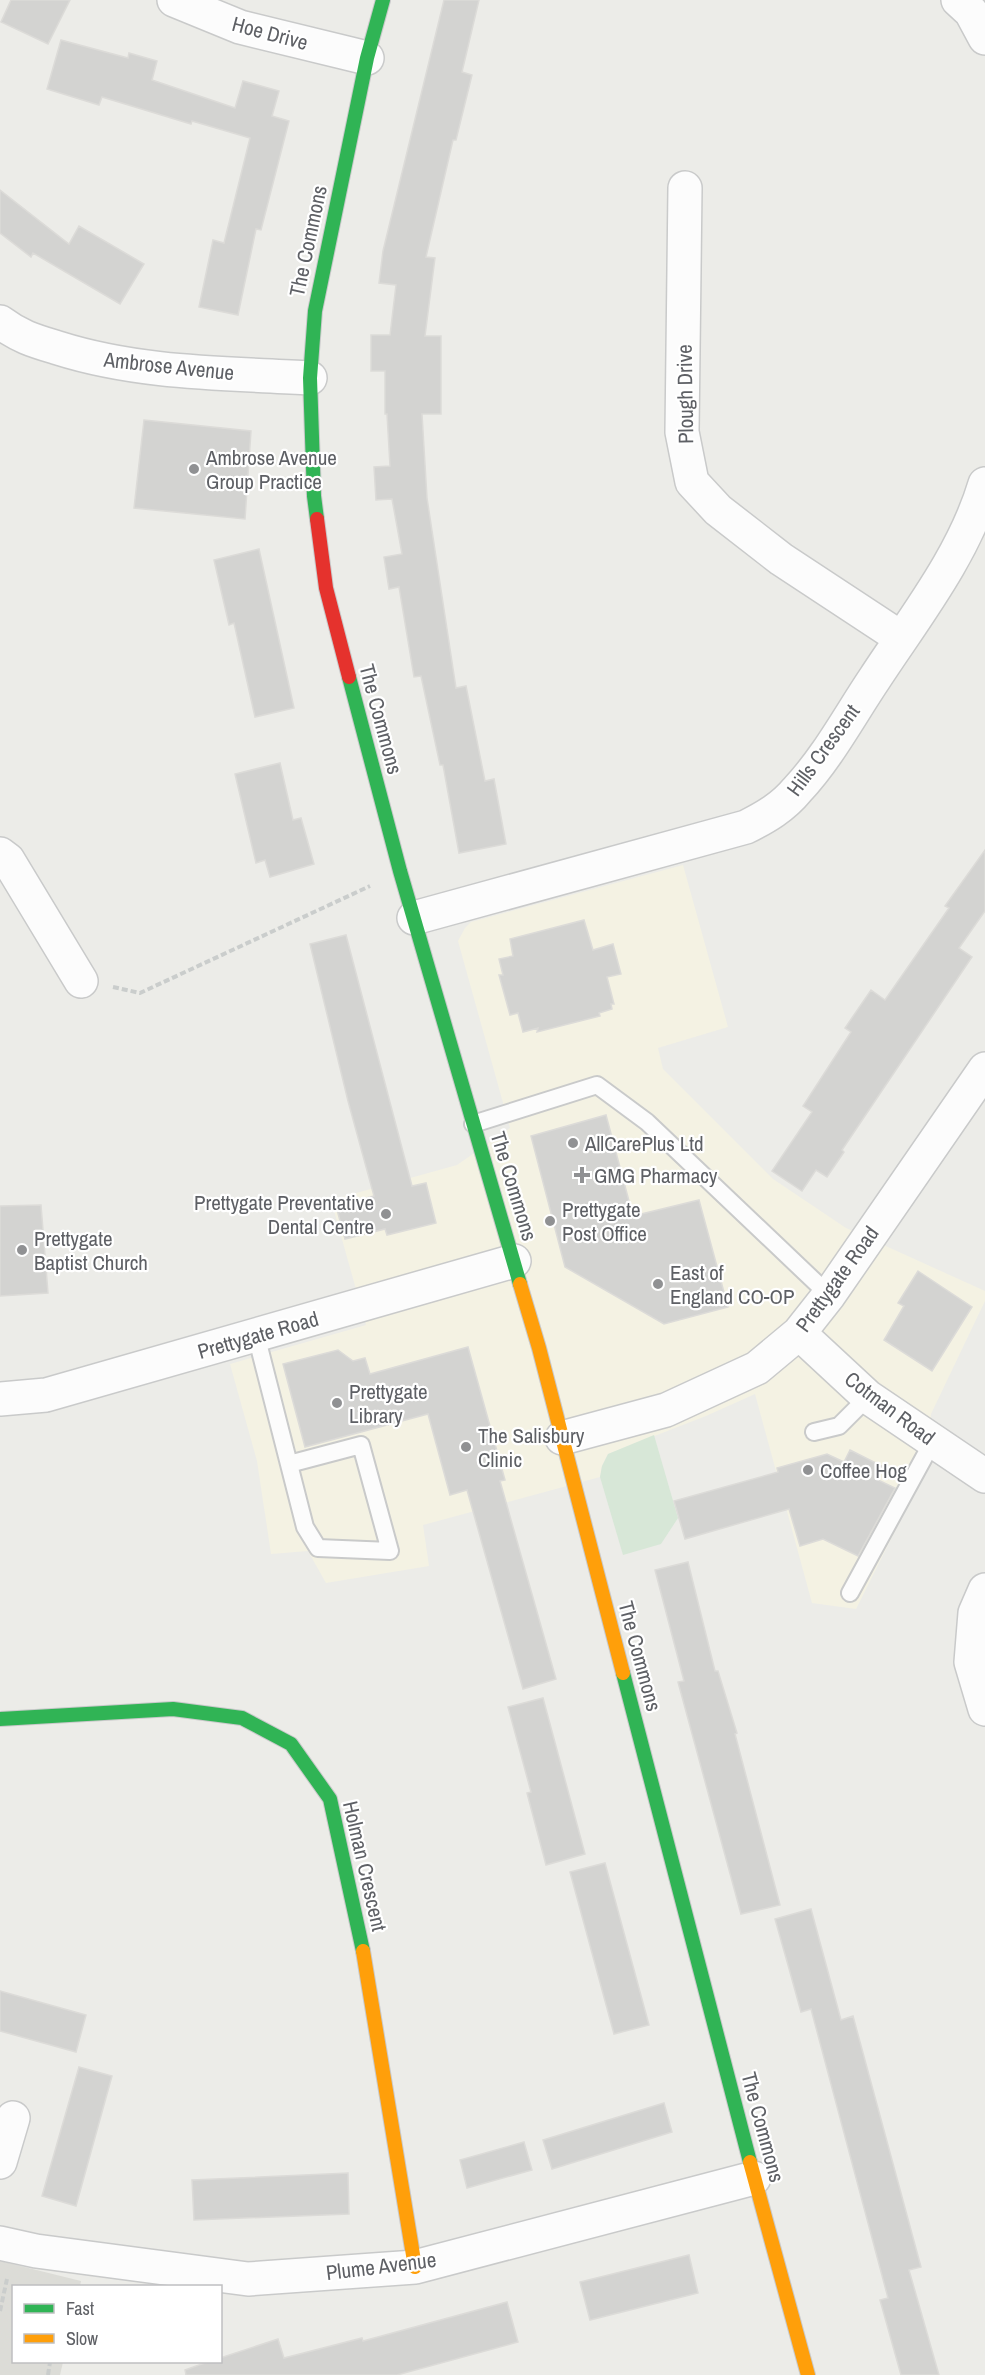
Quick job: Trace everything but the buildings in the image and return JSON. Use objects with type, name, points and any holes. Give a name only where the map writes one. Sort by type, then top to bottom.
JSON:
[{"type":"street","name":"Hoe Drive","points":[[174,0],[240,27],[367,58]]},
{"type":"street","name":"The Commons","points":[[383,0],[367,58],[315,310],[310,378],[314,496],[326,588],[400,871],[514,1261],[562,1438],[754,2178],[808,2375]]},
{"type":"street","points":[[958,0],[971,12],[985,38]]},
{"type":"street","name":"Plough Drive","points":[[686,188],[682,432],[692,482],[718,510],[782,559],[901,638]]},
{"type":"street","name":"Ambrose Avenue","points":[[0,322],[18,335],[83,356],[139,367],[310,378]]},
{"type":"street","name":"Hills Crescent","points":[[414,918],[746,827],[773,813],[797,791],[822,758],[956,553],[979,504],[985,484]]},
{"type":"street","points":[[0,854],[8,860],[81,981]]},
{"type":"street","name":"Prettygate Road","points":[[562,1438],[666,1410],[757,1368],[800,1334],[985,1069]]},
{"type":"street","name":"Prettygate Road","points":[[0,1398],[46,1395],[514,1261]]},
{"type":"street","name":"Cotman Road","points":[[800,1334],[868,1397],[985,1476]]},
{"type":"street","points":[[985,1590],[975,1613],[971,1662],[985,1709]]},
{"type":"street","name":"Holman Crescent","points":[[0,1719],[172,1709],[242,1718],[291,1744],[330,1799],[358,1923],[415,2267]]},
{"type":"street","points":[[0,2162],[13,2118]]},
{"type":"street","name":"Plume Avenue","points":[[4,2258],[36,2252],[248,2279],[415,2267],[754,2178]]},
{"type":"lane","points":[[473,1124],[597,1085],[647,1122],[829,1295]]},
{"type":"lane","points":[[256,1335],[305,1527],[318,1548],[390,1551],[362,1445],[290,1464]]},
{"type":"lane","points":[[814,1432],[839,1426],[868,1397]]},
{"type":"lane","points":[[850,1593],[933,1441]]},
{"type":"path","points":[[81,981],[140,993],[400,871]]},
{"type":"path","points":[[0,2311],[4,2258]]},
{"type":"shaded area","points":[[683,865],[728,1027],[658,1048],[663,1069],[773,1179],[846,1228],[985,1291],[985,1301],[931,1414],[927,1467],[856,1609],[812,1603],[755,1394],[706,1416],[608,1454],[600,1477],[423,1525],[429,1566],[326,1583],[308,1551],[271,1554],[257,1461],[230,1364],[366,1325],[331,1200],[457,1165],[510,1128],[458,941],[465,928],[471,922]]},
{"type":"shaded area","points":[[0,2261],[81,2281],[80,2285],[12,2285],[12,2363],[63,2363],[60,2375],[0,2375]]},
{"type":"green space","points":[[654,1435],[678,1518],[661,1544],[623,1555],[600,1477],[602,1466],[608,1454]]},
{"type":"traffic: fast","points":[[317,519],[314,496],[310,378],[315,311],[367,58],[383,0]]},
{"type":"traffic: fast","points":[[349,677],[400,871],[520,1284]]},
{"type":"traffic: fast","points":[[623,1673],[750,2162]]},
{"type":"traffic: fast","points":[[0,1719],[173,1709],[242,1718],[291,1744],[330,1799],[363,1951]]},
{"type":"traffic: slow","points":[[520,1284],[539,1348],[623,1673]]},
{"type":"traffic: slow","points":[[363,1951],[415,2267]]},
{"type":"traffic: slow","points":[[750,2162],[808,2375]]},
{"type":"traffic: jam","points":[[317,519],[326,588],[349,677]]},
{"type":"place","name":"Ambrose Avenue Group Practice","points":[[194,469]]},
{"type":"place","name":"AllCarePlus Ltd","points":[[573,1143]]},
{"type":"place","name":"GMG Pharmacy","points":[[582,1175]]},
{"type":"place","name":"Prettygate Preventative Dental Centre","points":[[386,1214]]},
{"type":"place","name":"Prettygate Post Office","points":[[550,1221]]},
{"type":"place","name":"Prettygate Baptist Church","points":[[22,1250]]},
{"type":"place","name":"East of England CO-OP","points":[[658,1284]]},
{"type":"place","name":"Prettygate Library","points":[[337,1403]]},
{"type":"place","name":"The Salisbury Clinic","points":[[466,1447]]},
{"type":"place","name":"Coffee Hog","points":[[808,1470]]}]
